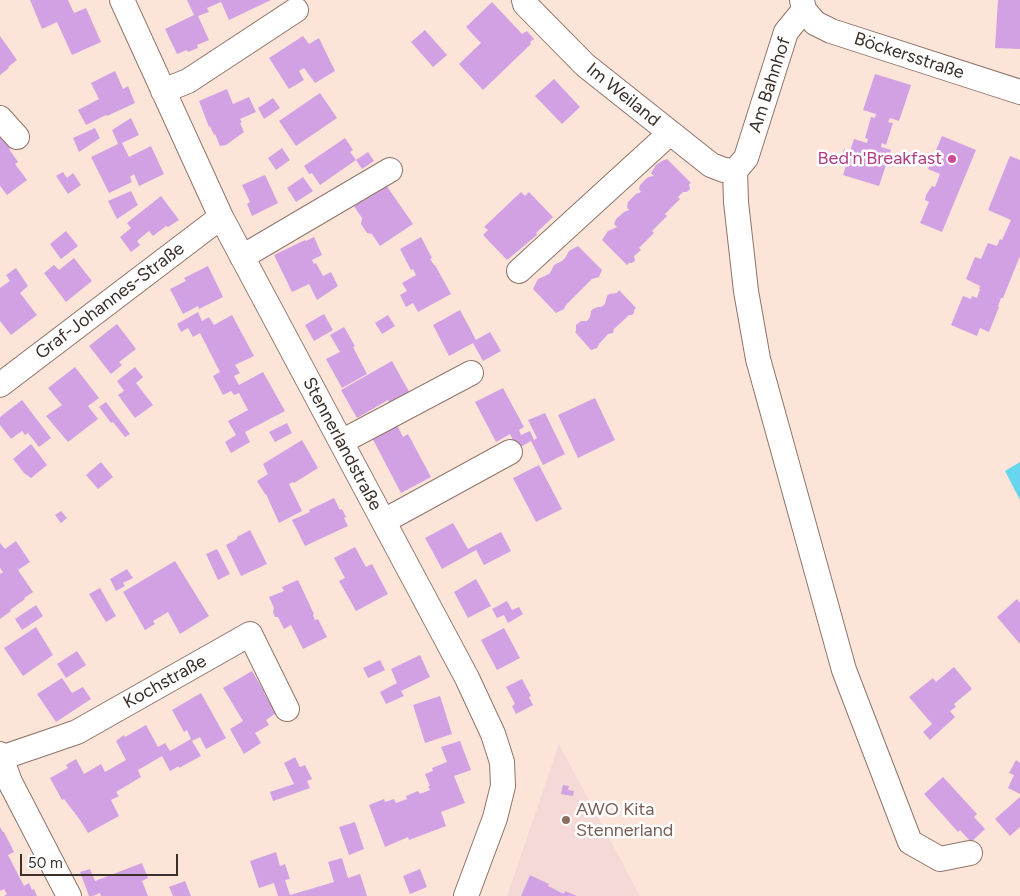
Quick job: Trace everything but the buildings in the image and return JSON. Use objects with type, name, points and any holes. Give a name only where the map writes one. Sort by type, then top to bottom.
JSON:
[{"type":"street","name":"Stennerlandstraße","points":[[122,0],[221,217],[467,678],[494,734],[502,762],[503,786],[495,818],[466,896]]},
{"type":"street","name":"Im Weiland","points":[[524,0],[525,4],[585,65],[711,165],[724,170],[735,171]]},
{"type":"street","name":"Böckersstraße","points":[[803,5],[815,23],[831,31],[1020,92]]},
{"type":"street","name":"Am Bahnhof","points":[[735,171],[746,158],[786,32],[803,5]]},
{"type":"street","points":[[164,91],[188,81],[296,10]]},
{"type":"street","points":[[0,118],[17,138]]},
{"type":"street","points":[[519,271],[670,133]]},
{"type":"street","points":[[242,257],[390,170]]},
{"type":"street","points":[[735,171],[736,202],[745,282],[758,359],[844,670],[910,842],[940,859],[970,853]]},
{"type":"street","name":"Graf-Johannes-Straße","points":[[0,385],[221,217]]},
{"type":"street","points":[[341,442],[471,373]]},
{"type":"street","points":[[384,521],[510,452]]},
{"type":"street","name":"Kochstraße","points":[[69,896],[10,782],[1,756],[76,732],[250,634],[287,708]]},
{"type":"shaded area","name":"AWO Kita Stennerland","points":[[559,744],[640,896],[507,896]]},
{"type":"water","points":[[1020,462],[1020,500],[1005,471]]},
{"type":"place","name":"Bed'n'Breakfast","points":[[952,159]]},
{"type":"place","name":"AWO Kita Stennerland","points":[[566,820]]}]
